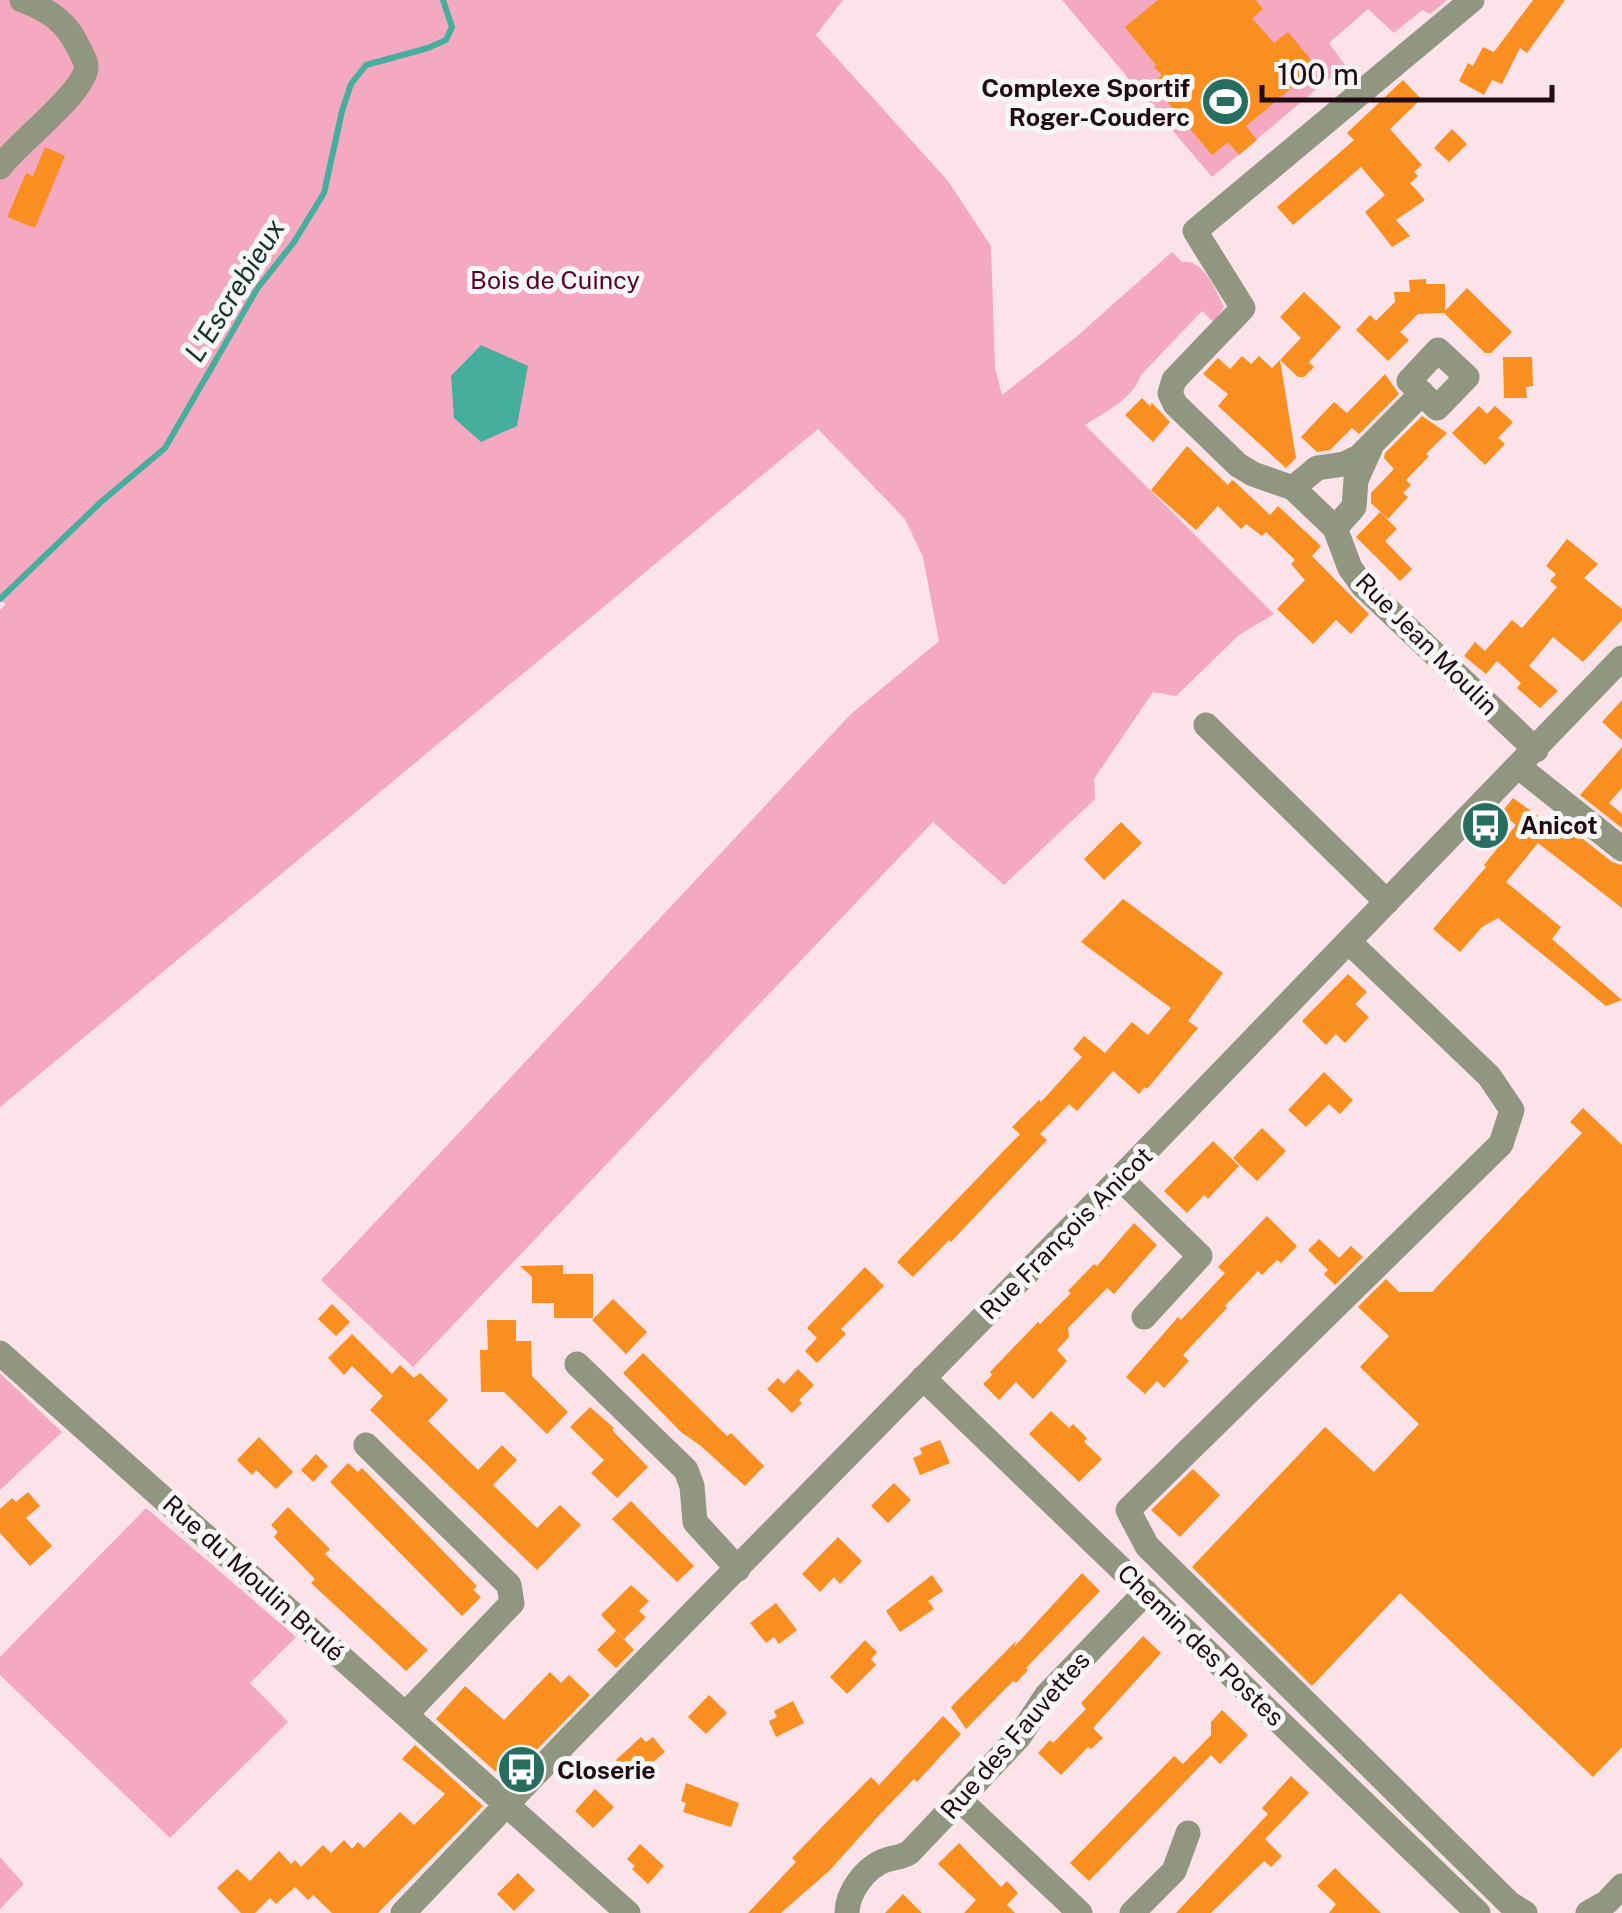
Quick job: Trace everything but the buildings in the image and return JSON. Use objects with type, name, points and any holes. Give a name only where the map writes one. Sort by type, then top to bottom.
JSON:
[{"type":"street","points":[[0,166],[32,130],[63,105],[82,82],[86,66],[62,22],[41,7],[22,0]]},
{"type":"street","name":"Rue Jean Moulin","points":[[1472,0],[1195,232],[1242,308],[1174,380],[1172,399],[1246,471],[1293,488],[1335,528],[1350,568],[1363,586],[1527,758],[1622,849]]},
{"type":"street","points":[[1293,488],[1317,468],[1352,462],[1422,393]]},
{"type":"street","points":[[1335,528],[1354,507],[1356,480],[1370,448]]},
{"type":"street","name":"Rue François Anicot","points":[[404,1913],[1622,658]]},
{"type":"street","points":[[1206,725],[1388,902]]},
{"type":"street","points":[[1349,942],[1489,1076],[1512,1110],[1501,1144],[1128,1510],[1148,1546],[1508,1903],[1525,1913]]},
{"type":"street","points":[[1120,1178],[1200,1256],[1144,1317]]},
{"type":"street","name":"Rue du Moulin Brulé","points":[[0,1353],[628,1913]]},
{"type":"street","points":[[577,1364],[686,1470],[695,1522],[738,1569]]},
{"type":"street","name":"Chemin des Postes","points":[[923,1378],[1478,1913]]},
{"type":"street","points":[[366,1445],[509,1585],[512,1603],[406,1714]]},
{"type":"street","name":"Rue des Fauvettes","points":[[847,1913],[849,1895],[876,1865],[910,1852],[1025,1731],[1041,1702],[1146,1592]]},
{"type":"street","points":[[960,1800],[1080,1913]]},
{"type":"street","points":[[1132,1913],[1174,1871],[1188,1833]]},
{"type":"street","points":[[1588,1913],[1622,1886]]},
{"type":"green space","name":"Bois de Cuincy","points":[[0,0],[843,0],[816,35],[948,181],[991,246],[995,368],[1002,395],[1075,338],[1172,252],[1182,262],[1202,270],[1224,307],[1214,322],[1202,311],[1141,375],[1125,398],[1085,425],[1274,614],[1239,635],[1176,696],[1153,692],[1094,779],[1095,799],[1004,885],[933,822],[413,1367],[321,1280],[851,714],[939,641],[923,557],[905,519],[818,429],[0,1107],[0,610],[6,604],[0,600]]},
{"type":"green space","name":"Complexe Sportif Roger-Couderc","points":[[1062,0],[1447,0],[1430,14],[1422,10],[1394,33],[1368,9],[1329,43],[1345,65],[1212,177]]},
{"type":"green space","points":[[0,1373],[62,1432],[0,1490]]},
{"type":"green space","points":[[146,1508],[296,1637],[250,1683],[288,1722],[170,1838],[0,1675],[0,1657]]},
{"type":"green space","points":[[0,1857],[24,1884],[0,1909]]},
{"type":"shaded area","points":[[481,345],[528,366],[517,426],[481,442],[454,418],[451,376]]},
{"type":"waterway","name":"L'Escrebieux","points":[[0,599],[101,502],[165,448],[257,289],[294,242],[324,193],[351,84],[366,65],[446,40],[452,27],[443,0]]},
{"type":"place","name":"Complexe Sportif Roger-Couderc","points":[[1225,102]]},
{"type":"place","name":"Anicot","points":[[1485,825]]},
{"type":"place","name":"Closerie","points":[[522,1770]]}]
